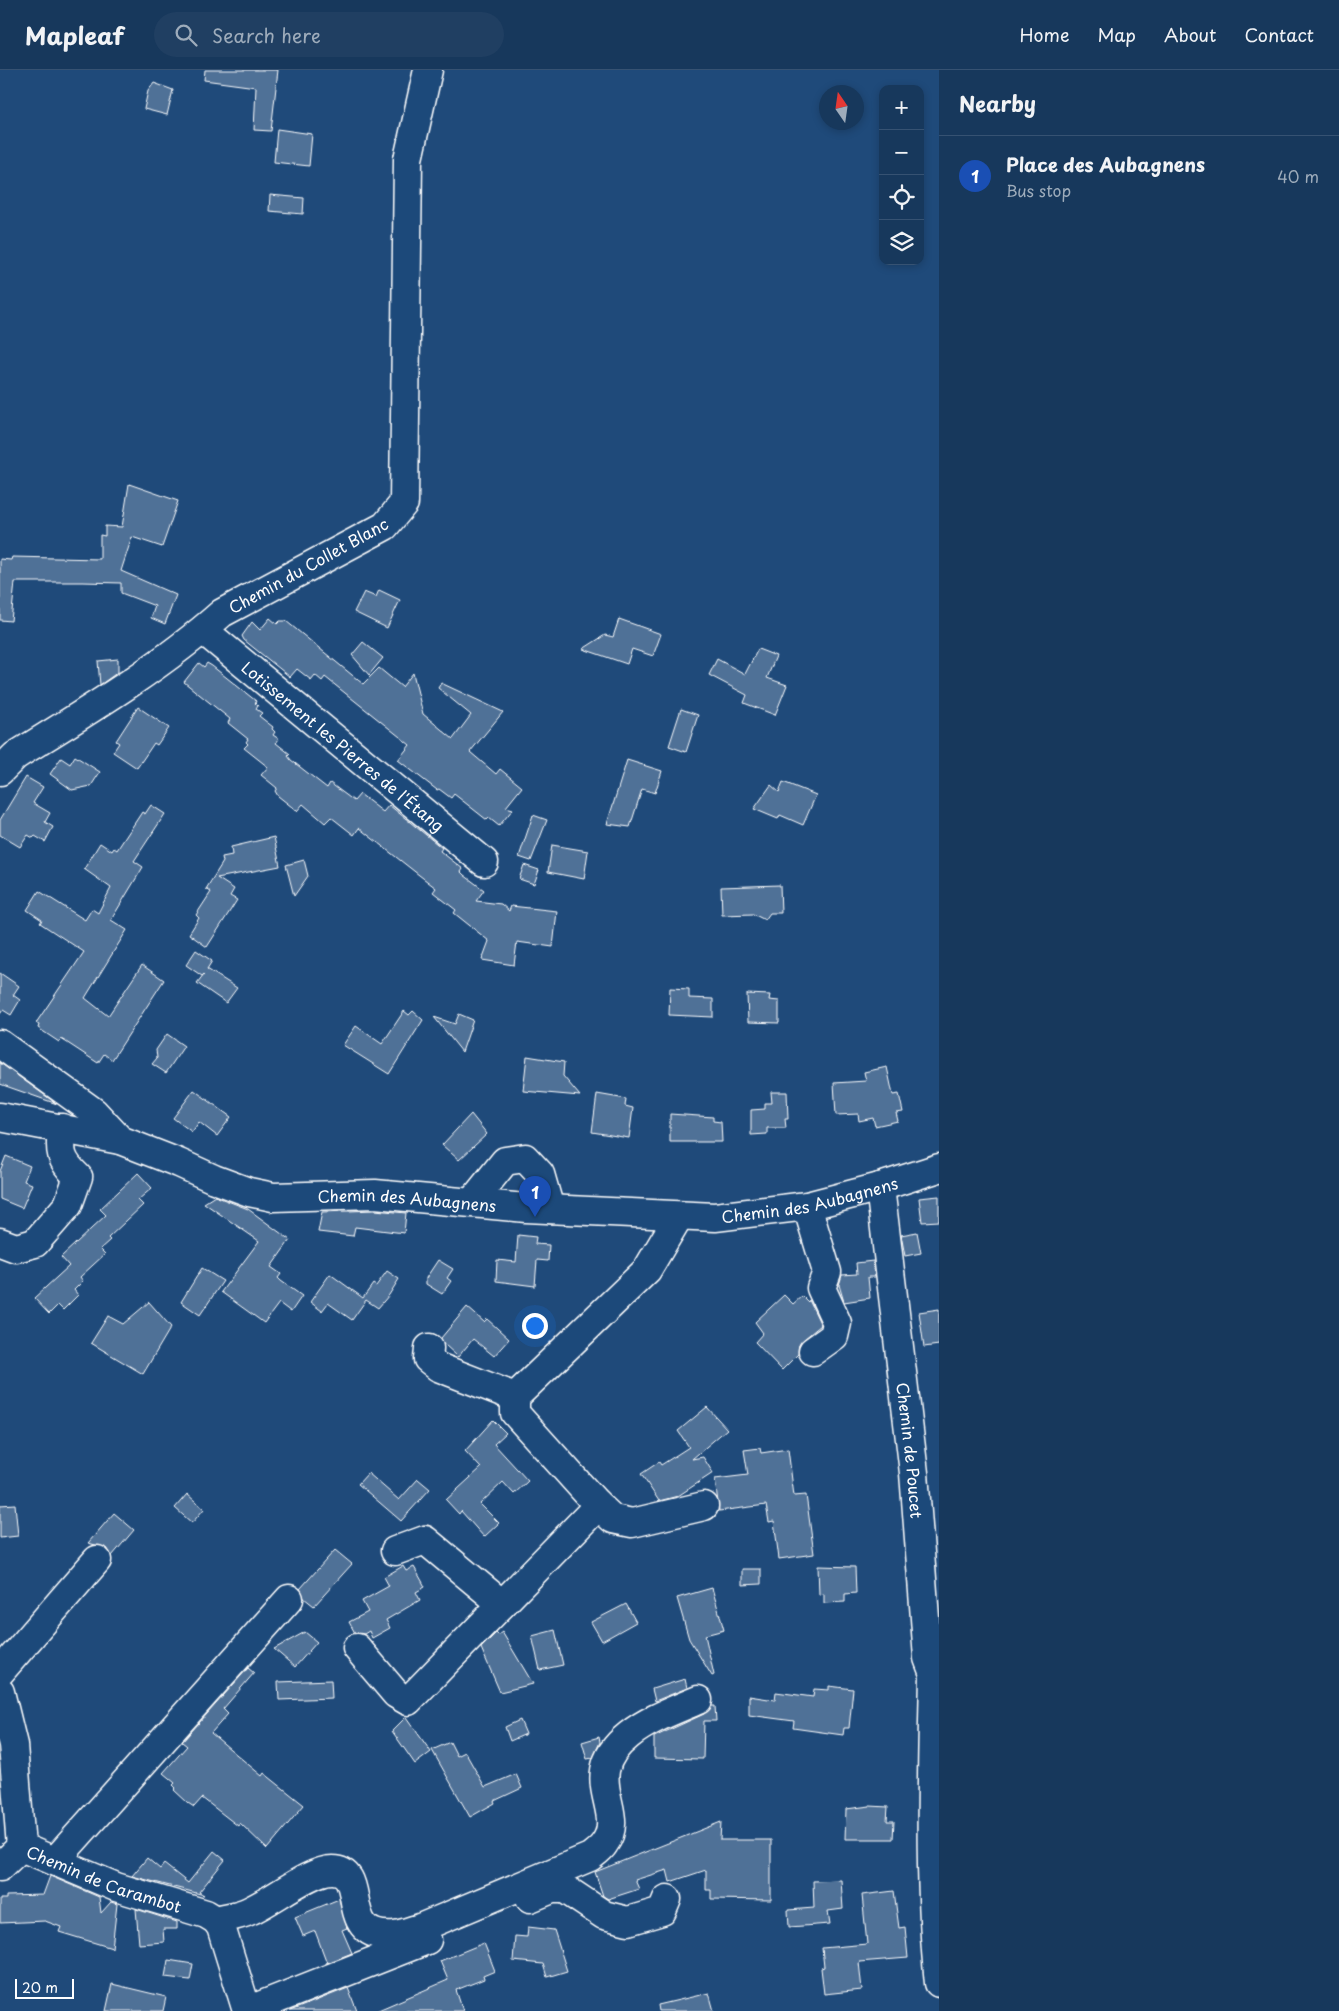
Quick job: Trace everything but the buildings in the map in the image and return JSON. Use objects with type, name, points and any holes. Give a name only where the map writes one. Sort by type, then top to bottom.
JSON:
[{"type":"street","name":"Chemin du Collet Blanc","points":[[0,771],[15,756],[128,683],[203,630],[222,613],[385,526],[404,503],[408,159],[428,70]]},
{"type":"street","name":"Lotissement les Pierres de l'Étang","points":[[203,630],[484,862]]},
{"type":"street","points":[[0,1044],[94,1112],[120,1140]]},
{"type":"street","name":"Chemin des Aubagnens","points":[[0,1117],[120,1140],[214,1179],[250,1192],[273,1197],[376,1194],[550,1209],[714,1217],[807,1206],[880,1188],[939,1168]]},
{"type":"street","points":[[0,1242],[16,1248],[35,1243],[68,1205],[78,1177],[64,1164],[61,1150],[62,1128]]},
{"type":"street","points":[[472,1202],[505,1161],[526,1158],[540,1174],[550,1209]]},
{"type":"street","name":"Chemin de Poucet","points":[[880,1188],[913,1464],[928,1658],[934,1674],[936,1829],[934,1937],[939,1984]]},
{"type":"street","points":[[807,1206],[827,1272],[821,1288],[837,1323],[834,1336],[813,1351]]},
{"type":"street","points":[[679,1216],[647,1270],[515,1397],[515,1414],[596,1503],[613,1519],[632,1523],[704,1506]]},
{"type":"street","points":[[428,1348],[428,1359],[438,1367],[515,1397]]},
{"type":"street","points":[[357,1648],[396,1694],[408,1701],[590,1514],[596,1503]]},
{"type":"street","points":[[395,1551],[425,1540],[502,1604]]},
{"type":"street","points":[[0,1672],[97,1560]]},
{"type":"street","points":[[55,1862],[289,1599]]},
{"type":"street","name":"Chemin de Carambot","points":[[0,1692],[13,1745],[20,1847],[116,1887],[206,1914],[216,1920]]},
{"type":"street","points":[[667,1898],[662,1911],[628,1921],[604,1916],[565,1889],[552,1889],[247,2011],[216,1920],[249,1912],[318,1873],[333,1870],[344,1874],[351,1881],[358,1921],[369,1932],[395,1935],[420,1928],[590,1857],[605,1843],[610,1830],[611,1816],[603,1780],[604,1769],[614,1750],[629,1735],[652,1721],[698,1700]]},
{"type":"street","points":[[0,1867],[20,1847]]},
{"type":"place","name":"Place des Aubagnens","points":[[535,1217]]}]
